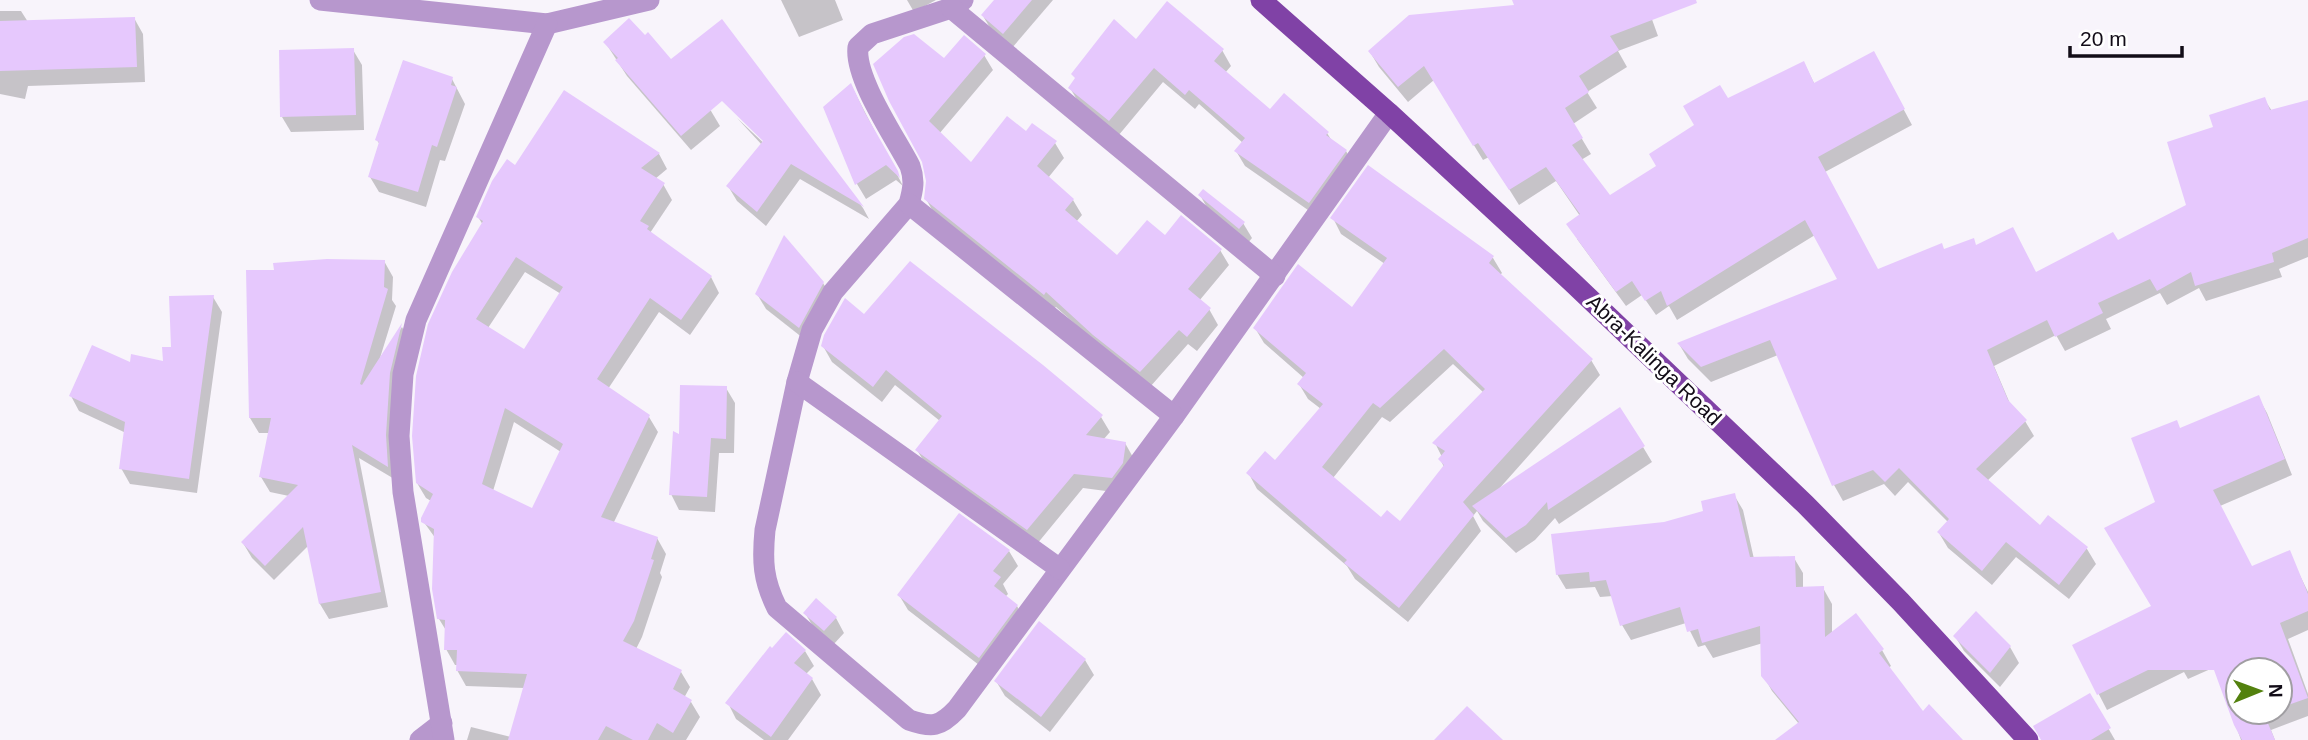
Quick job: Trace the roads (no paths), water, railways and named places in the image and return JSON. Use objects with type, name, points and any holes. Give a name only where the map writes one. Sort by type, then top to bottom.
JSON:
[{"type":"main road","name":"Abra-Kalinga Road","points":[[1261,0],[1389,113],[1572,282],[1805,504],[1901,602],[2028,740]]},
{"type":"street","points":[[320,0],[547,24],[649,0]]},
{"type":"street","points":[[1275,276],[957,4],[872,34],[858,47],[861,74],[910,166],[914,182],[909,204],[827,303],[812,330],[797,382],[765,530],[763,570],[767,588],[777,608],[909,720],[925,726],[947,719],[1174,416],[1275,276],[1389,113]]},
{"type":"street","points":[[421,740],[443,732],[403,492],[399,436],[403,374],[416,320],[547,24]]},
{"type":"street","points":[[909,204],[1174,416]]},
{"type":"street","points":[[797,382],[1060,569]]}]
